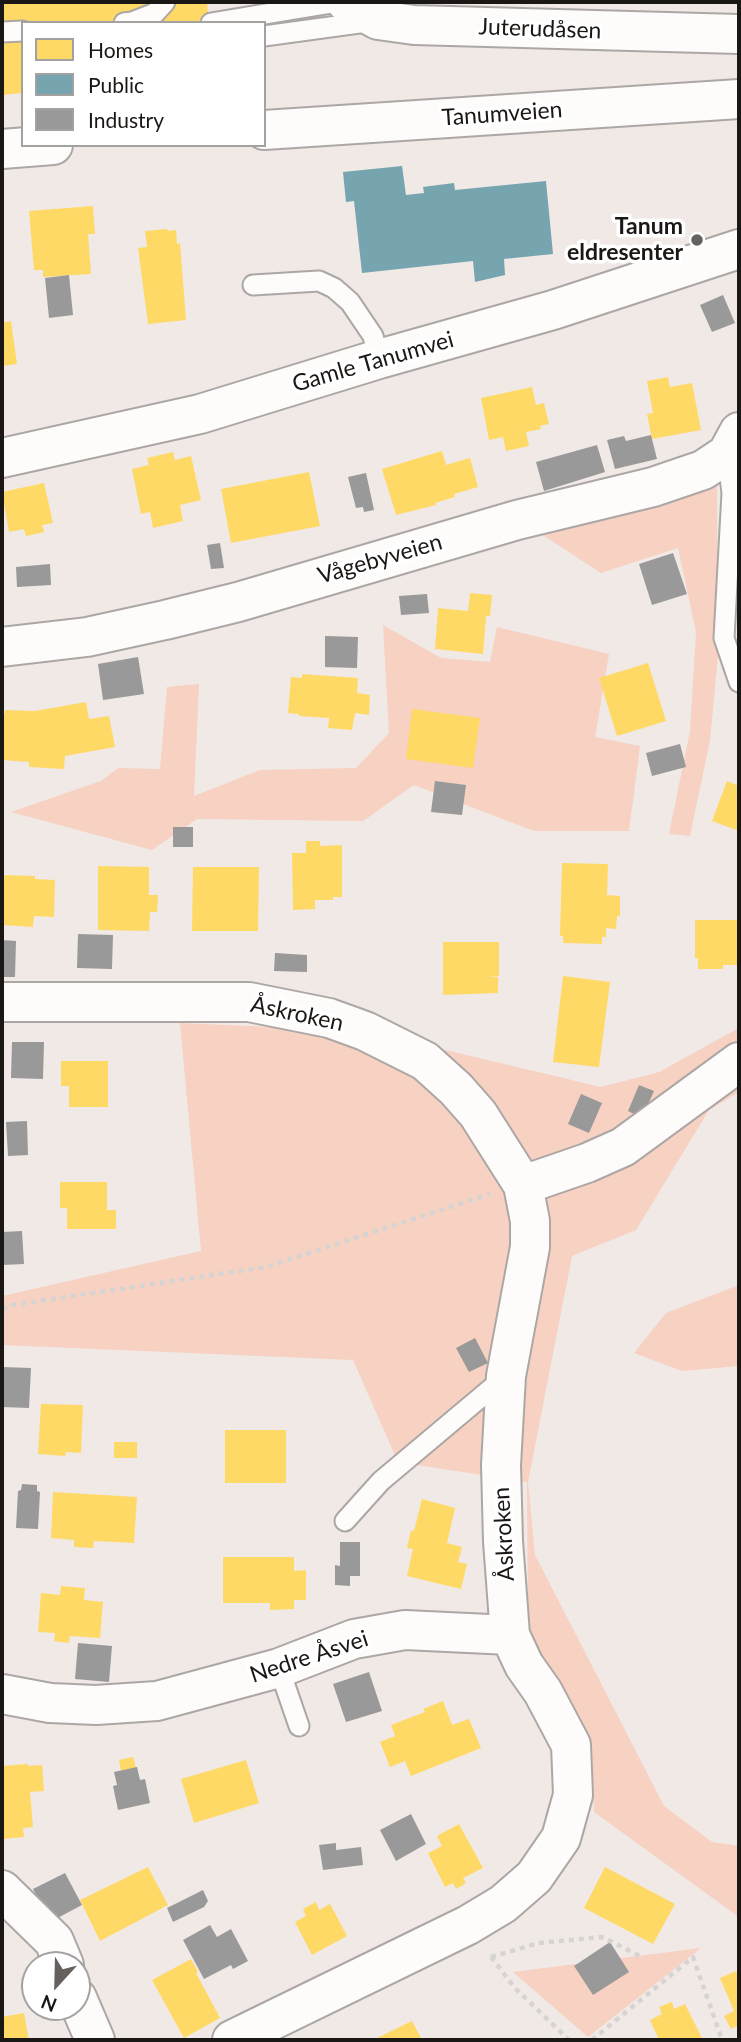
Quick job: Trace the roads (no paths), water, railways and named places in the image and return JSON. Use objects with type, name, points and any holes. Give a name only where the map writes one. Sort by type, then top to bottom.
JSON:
[{"type":"street","name":"Juterudåsen","points":[[346,2],[378,20],[414,25],[739,34]]},
{"type":"street","name":"Tanumveien","points":[[266,130],[739,99]]},
{"type":"street","points":[[2,149],[28,147]]},
{"type":"street","name":"Gamle Tanumvei","points":[[2,458],[200,414],[379,359],[553,310],[739,249]]},
{"type":"street","name":"Vågebyveien","points":[[2,648],[87,637],[238,601],[504,523],[653,487],[703,470],[733,443]]},
{"type":"street","name":"Åskroken","points":[[2,1002],[250,1002],[329,1018],[366,1031],[425,1061],[456,1089],[478,1114],[523,1185],[530,1222],[530,1247],[506,1376],[501,1478],[510,1635]]},
{"type":"street","points":[[523,1185],[587,1163],[623,1147],[739,1062]]},
{"type":"street","name":"Nedre Åsvei","points":[[2,1694],[50,1703],[96,1705],[157,1701],[279,1668],[354,1639],[405,1630],[510,1635]]},
{"type":"street","points":[[232,2040],[468,1925],[503,1904],[534,1877],[561,1838],[573,1795],[571,1745],[543,1692],[524,1665],[510,1635]]},
{"type":"street","points":[[2,1890],[54,1941],[58,1951]]},
{"type":"street","points":[[87,2021],[95,2040]]},
{"type":"lane","points":[[135,21],[155,13],[165,2]]},
{"type":"lane","points":[[223,21],[338,2]]},
{"type":"lane","points":[[266,36],[378,20]]},
{"type":"lane","points":[[2,32],[21,31]]},
{"type":"lane","points":[[253,285],[318,281],[334,288],[350,302],[373,336],[379,359]]},
{"type":"lane","points":[[733,443],[724,638],[739,682]]},
{"type":"lane","points":[[345,1521],[381,1481],[506,1376]]},
{"type":"lane","points":[[279,1668],[299,1726]]},
{"type":"place","name":"Tanum eldresenter","points":[[697,240]]}]
